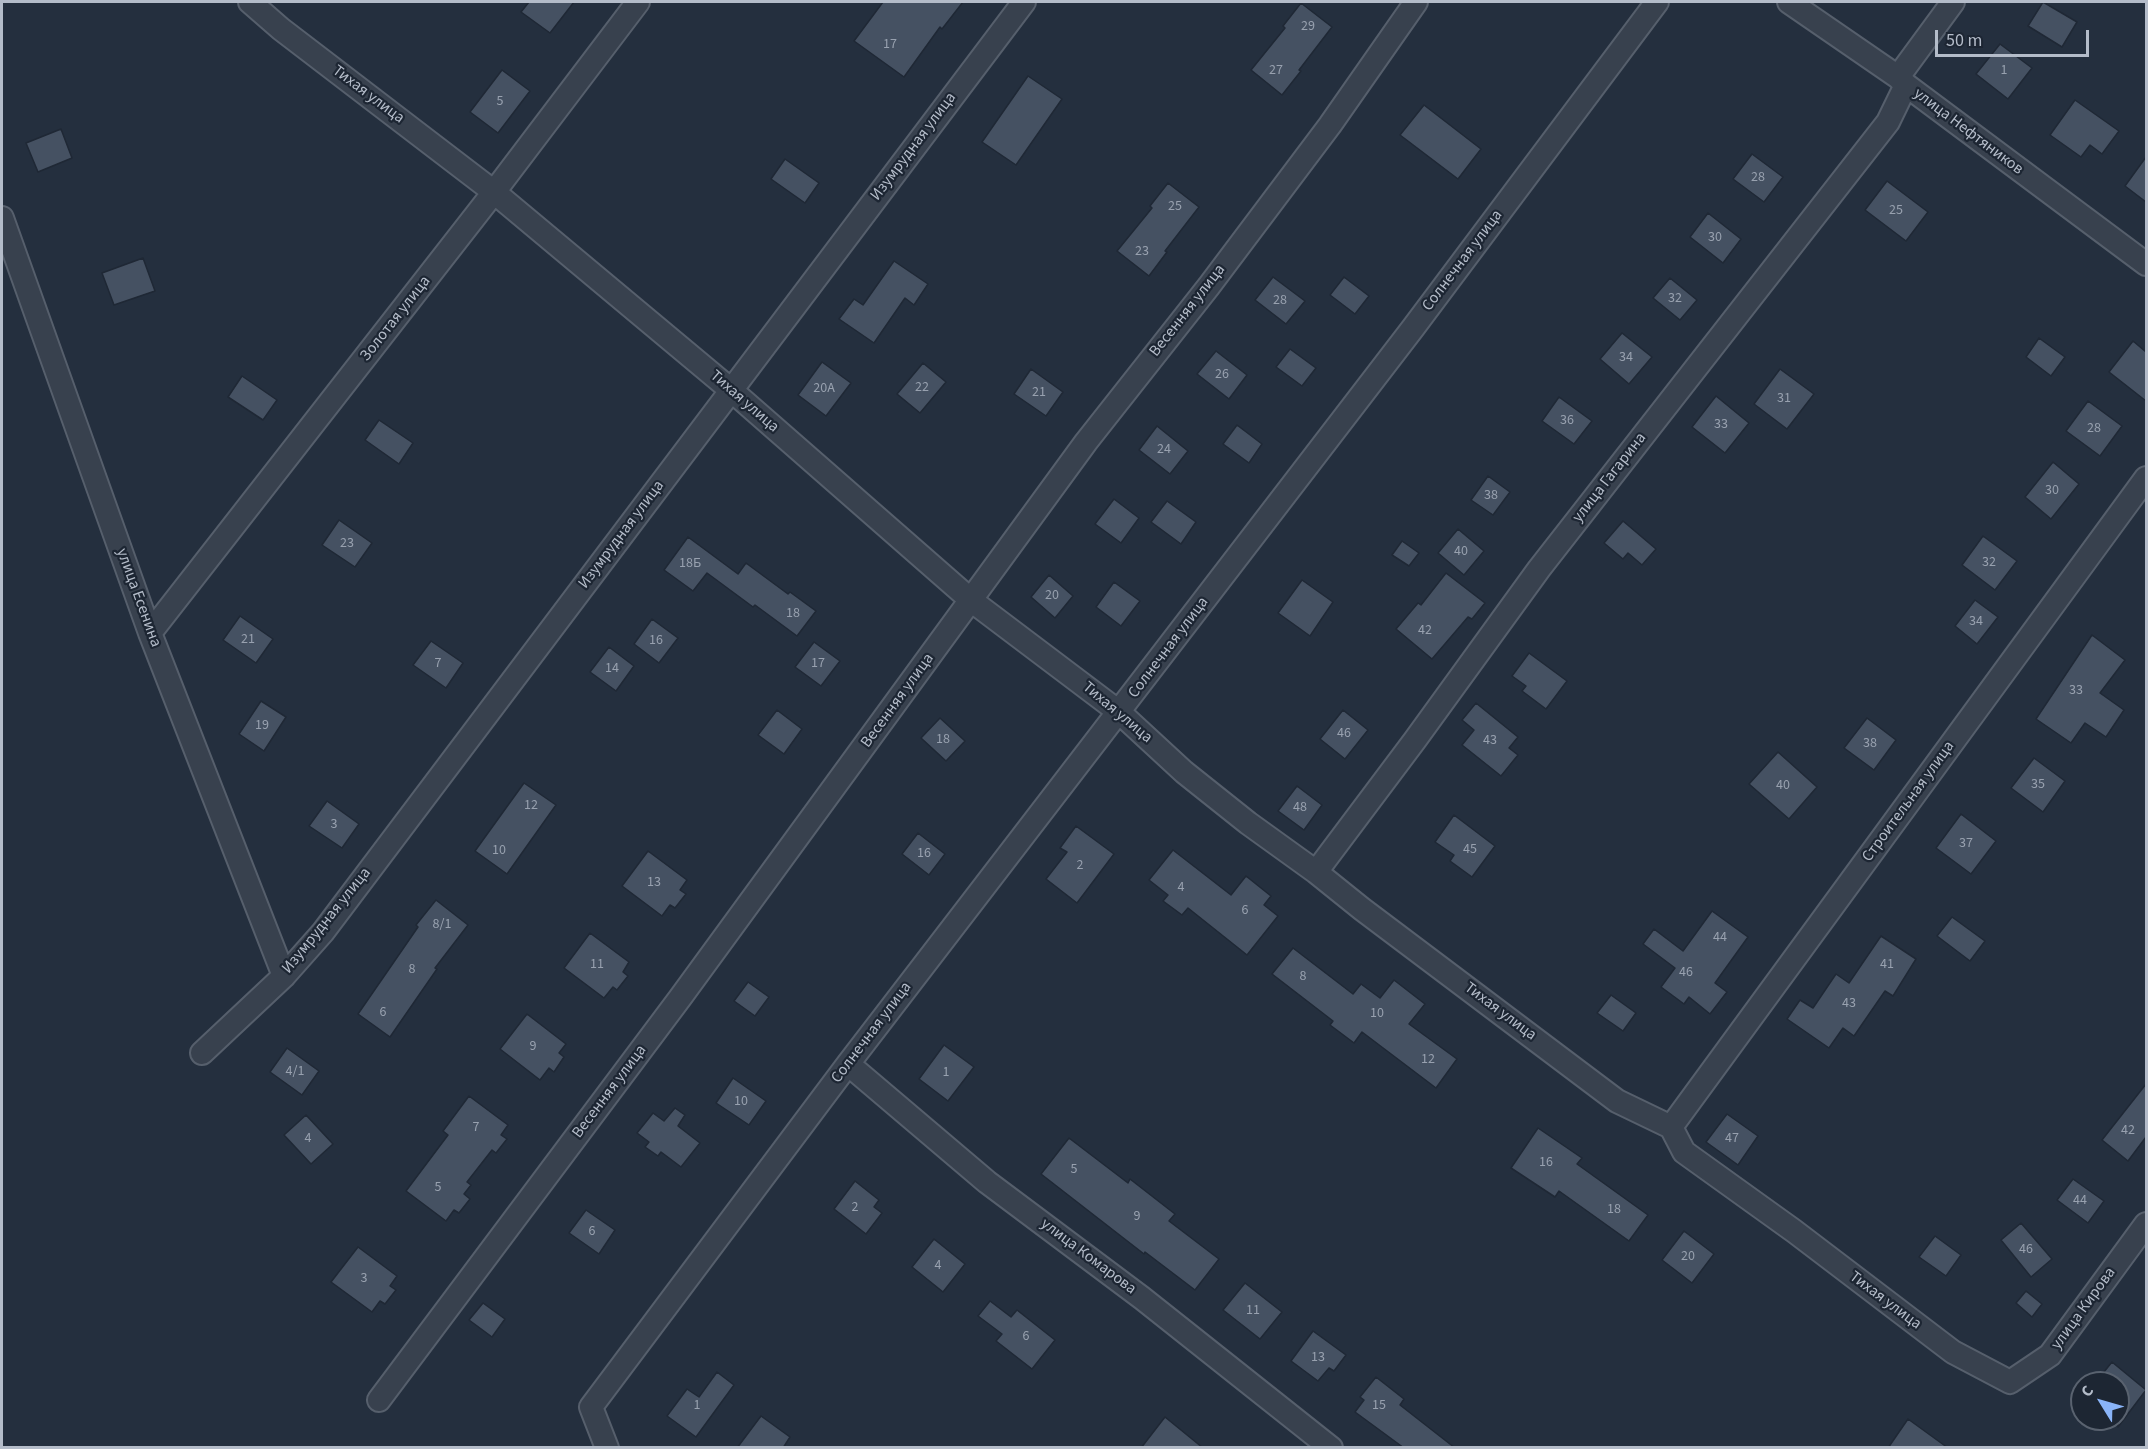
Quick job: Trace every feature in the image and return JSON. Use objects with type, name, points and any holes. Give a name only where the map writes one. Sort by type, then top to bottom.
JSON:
[{"type":"street","name":"Тихая улица","points":[[250,2],[281,29],[494,192],[731,390],[972,601],[1119,712],[1184,772],[1239,816],[1617,1101],[1671,1127],[1684,1152],[1794,1231],[1953,1352],[2010,1382]]},
{"type":"street","name":"Золотая улица","points":[[150,633],[494,192],[638,2]]},
{"type":"street","name":"Изумрудная улица","points":[[202,1053],[284,976],[322,932],[1024,2]]},
{"type":"street","name":"Весенняя улица","points":[[379,1400],[673,1008],[1086,442],[1209,286],[1330,125],[1416,2]]},
{"type":"street","name":"Солнечная улица","points":[[607,1448],[591,1407],[848,1064],[1413,328],[1657,2]]},
{"type":"street","name":"улица Нефтяников","points":[[1789,2],[1902,81],[2146,264]]},
{"type":"street","name":"улица Гагарина","points":[[1316,872],[1539,569],[1888,122],[1902,81],[1953,2]]},
{"type":"street","name":"улица Есенина","points":[[2,218],[150,633],[284,976]]},
{"type":"street","name":"Строительная улица","points":[[1671,1127],[2146,478]]},
{"type":"street","name":"улица Комарова","points":[[848,1064],[987,1182],[1142,1298],[1331,1448]]},
{"type":"street","name":"улица Кирова","points":[[2010,1382],[2050,1355],[2146,1224]]},
{"type":"building","points":[[529,2],[574,2],[550,33],[521,12]]},
{"type":"building","points":[[883,2],[963,2],[942,29],[940,27],[904,77],[854,41]]},
{"type":"building","points":[[2043,2],[2077,22],[2062,47],[2028,26]]},
{"type":"building","points":[[1301,3],[1332,27],[1282,95],[1251,70],[1285,28],[1283,26]]},
{"type":"building","points":[[2000,44],[2032,68],[2008,99],[1976,74]]},
{"type":"building","points":[[502,70],[530,91],[498,133],[470,112]]},
{"type":"building","points":[[1028,76],[1062,99],[1016,165],[982,142]]},
{"type":"building","points":[[2075,100],[2119,131],[2102,154],[2090,145],[2081,157],[2050,135]]},
{"type":"building","points":[[1424,105],[1481,149],[1458,179],[1400,135]]},
{"type":"building","points":[[61,129],[72,158],[38,172],[26,143]]},
{"type":"building","points":[[1752,154],[1783,177],[1764,202],[1733,179]]},
{"type":"building","points":[[2146,157],[2146,202],[2125,186]]},
{"type":"building","points":[[785,159],[819,183],[805,203],[771,179]]},
{"type":"building","points":[[1887,181],[1928,212],[1906,241],[1865,210]]},
{"type":"building","points":[[1168,183],[1199,207],[1149,276],[1117,251],[1152,208],[1150,206]]},
{"type":"building","points":[[1708,213],[1741,239],[1723,263],[1690,237]]},
{"type":"building","points":[[143,258],[155,291],[114,305],[102,273]]},
{"type":"building","points":[[894,261],[928,284],[914,305],[905,298],[874,343],[839,319],[854,299],[863,305]]},
{"type":"building","points":[[1273,277],[1305,301],[1286,324],[1255,300]]},
{"type":"building","points":[[1344,277],[1369,296],[1355,314],[1330,295]]},
{"type":"building","points":[[1670,278],[1697,300],[1680,320],[1653,298]]},
{"type":"building","points":[[1622,333],[1652,357],[1629,384],[1600,359]]},
{"type":"building","points":[[2039,338],[2065,357],[2051,376],[2026,357]]},
{"type":"building","points":[[2133,341],[2146,352],[2146,401],[2109,372]]},
{"type":"building","points":[[1290,349],[1316,368],[1302,386],[1276,367]]},
{"type":"building","points":[[1216,351],[1247,375],[1229,399],[1197,374]]},
{"type":"building","points":[[822,362],[851,383],[826,416],[798,395]]},
{"type":"building","points":[[923,363],[946,382],[920,413],[897,394]]},
{"type":"building","points":[[1031,369],[1063,392],[1046,416],[1014,394]]},
{"type":"building","points":[[1780,369],[1814,394],[1787,429],[1754,404]]},
{"type":"building","points":[[242,376],[277,400],[263,420],[228,397]]},
{"type":"building","points":[[1716,396],[1749,423],[1725,453],[1692,427]]},
{"type":"building","points":[[1559,397],[1592,421],[1574,444],[1542,421]]},
{"type":"building","points":[[2088,401],[2122,426],[2100,456],[2066,431]]},
{"type":"building","points":[[379,420],[413,443],[399,464],[365,440]]},
{"type":"building","points":[[1237,425],[1262,444],[1249,463],[1223,444]]},
{"type":"building","points":[[1157,426],[1188,451],[1170,474],[1139,450]]},
{"type":"building","points":[[2053,462],[2079,484],[2051,519],[2025,497]]},
{"type":"building","points":[[1488,476],[1510,492],[1493,515],[1471,500]]},
{"type":"building","points":[[1114,499],[1139,518],[1121,543],[1095,524]]},
{"type":"building","points":[[1167,501],[1196,522],[1181,544],[1151,522]]},
{"type":"building","points":[[339,520],[372,543],[355,567],[322,545]]},
{"type":"building","points":[[1623,521],[1656,549],[1642,565],[1628,553],[1623,559],[1604,543]]},
{"type":"building","points":[[1458,529],[1484,551],[1464,575],[1438,553]]},
{"type":"building","points":[[1983,536],[2017,561],[1995,590],[1962,565]]},
{"type":"building","points":[[688,537],[738,574],[746,563],[788,594],[790,592],[816,611],[797,636],[707,573],[693,591],[664,570]]},
{"type":"building","points":[[1402,541],[1419,553],[1409,566],[1392,555]]},
{"type":"building","points":[[1446,573],[1485,603],[1472,619],[1468,617],[1432,659],[1396,629],[1418,603],[1421,605]]},
{"type":"building","points":[[1049,575],[1073,596],[1055,618],[1031,597]]},
{"type":"building","points":[[1302,580],[1333,602],[1310,636],[1278,613]]},
{"type":"building","points":[[1114,582],[1140,601],[1121,626],[1096,607]]},
{"type":"building","points":[[1975,600],[1998,617],[1977,644],[1955,626]]},
{"type":"building","points":[[240,616],[273,639],[256,663],[223,640]]},
{"type":"building","points":[[652,619],[678,638],[659,663],[634,644]]},
{"type":"building","points":[[2092,635],[2125,660],[2100,693],[2124,710],[2106,737],[2085,723],[2071,743],[2036,719]]},
{"type":"building","points":[[431,641],[463,663],[446,688],[413,665]]},
{"type":"building","points":[[814,642],[840,661],[821,686],[795,667]]},
{"type":"building","points":[[609,647],[634,666],[616,691],[590,672]]},
{"type":"building","points":[[1529,653],[1567,681],[1546,709],[1522,691],[1526,686],[1512,676]]},
{"type":"building","points":[[261,701],[286,717],[264,751],[239,734]]},
{"type":"building","points":[[1476,703],[1518,737],[1509,748],[1518,755],[1501,776],[1462,745],[1474,730],[1462,720]]},
{"type":"building","points":[[777,710],[802,729],[784,754],[758,735]]},
{"type":"building","points":[[1343,710],[1368,730],[1345,759],[1320,739]]},
{"type":"building","points":[[940,718],[965,741],[946,761],[921,738]]},
{"type":"building","points":[[1867,718],[1896,740],[1874,770],[1844,748]]},
{"type":"building","points":[[1778,752],[1817,787],[1789,819],[1749,784]]},
{"type":"building","points":[[2034,758],[2065,781],[2043,812],[2011,788]]},
{"type":"building","points":[[524,783],[556,805],[507,874],[475,851]]},
{"type":"building","points":[[1297,786],[1322,805],[1304,830],[1278,811]]},
{"type":"building","points":[[327,801],[359,824],[342,848],[309,826]]},
{"type":"building","points":[[1961,814],[1996,841],[1971,874],[1936,848]]},
{"type":"building","points":[[1454,815],[1495,846],[1472,877],[1450,861],[1454,855],[1435,842]]},
{"type":"building","points":[[1076,826],[1114,854],[1077,903],[1046,879],[1067,852],[1060,848]]},
{"type":"building","points":[[918,833],[945,854],[929,875],[902,854]]},
{"type":"building","points":[[1173,850],[1231,895],[1246,876],[1271,896],[1264,905],[1278,916],[1247,955],[1188,908],[1182,915],[1163,901],[1168,895],[1149,880]]},
{"type":"building","points":[[648,851],[687,880],[680,890],[686,894],[675,908],[670,905],[662,916],[622,886]]},
{"type":"building","points":[[436,900],[468,925],[435,968],[437,969],[390,1037],[358,1014],[418,927],[416,925]]},
{"type":"building","points":[[1712,911],[1748,937],[1715,983],[1727,992],[1710,1014],[1689,997],[1684,1004],[1661,987],[1675,968],[1643,944],[1654,929],[1683,951]]},
{"type":"building","points":[[1952,917],[1985,941],[1970,961],[1937,936]]},
{"type":"building","points":[[590,933],[629,962],[623,972],[628,976],[617,990],[613,987],[604,998],[564,968]]},
{"type":"building","points":[[1881,936],[1916,959],[1893,996],[1885,991],[1854,1036],[1843,1028],[1829,1048],[1787,1019],[1800,1000],[1813,1008],[1836,974],[1849,983]]},
{"type":"building","points":[[1293,948],[1353,994],[1361,984],[1380,998],[1394,980],[1425,1004],[1409,1024],[1457,1059],[1436,1088],[1362,1032],[1354,1043],[1330,1025],[1333,1021],[1272,974]]},
{"type":"building","points":[[748,982],[769,997],[755,1016],[734,1001]]},
{"type":"building","points":[[1611,995],[1636,1013],[1623,1031],[1597,1013]]},
{"type":"building","points":[[527,1014],[566,1044],[559,1053],[564,1057],[554,1072],[549,1068],[540,1080],[500,1049]]},
{"type":"building","points":[[944,1045],[974,1067],[948,1101],[919,1079]]},
{"type":"building","points":[[287,1048],[319,1071],[302,1095],[270,1072]]},
{"type":"building","points":[[733,1078],[766,1101],[749,1125],[716,1103]]},
{"type":"building","points":[[2146,1084],[2146,1137],[2128,1161],[2102,1140]]},
{"type":"building","points":[[469,1096],[508,1125],[501,1135],[507,1139],[496,1153],[492,1150],[467,1182],[471,1185],[464,1194],[470,1199],[459,1213],[454,1210],[446,1221],[406,1191],[448,1135],[443,1131]]},
{"type":"building","points":[[675,1108],[685,1115],[678,1126],[700,1143],[681,1167],[661,1152],[658,1156],[645,1147],[649,1142],[637,1133],[653,1113],[664,1121]]},
{"type":"building","points":[[1727,1114],[1758,1136],[1738,1165],[1706,1142]]},
{"type":"building","points":[[306,1115],[333,1144],[311,1164],[284,1135]]},
{"type":"building","points":[[1538,1128],[1582,1158],[1577,1164],[1648,1215],[1629,1241],[1559,1191],[1555,1197],[1511,1168]]},
{"type":"building","points":[[1069,1138],[1128,1183],[1130,1179],[1175,1214],[1169,1221],[1219,1259],[1195,1290],[1145,1252],[1144,1254],[1041,1174]]},
{"type":"building","points":[[2073,1179],[2104,1201],[2088,1223],[2057,1200]]},
{"type":"building","points":[[855,1181],[879,1200],[874,1207],[882,1213],[866,1234],[834,1209]]},
{"type":"building","points":[[586,1210],[615,1230],[599,1254],[569,1233]]},
{"type":"building","points":[[2021,1223],[2052,1259],[2031,1277],[2001,1240]]},
{"type":"building","points":[[1684,1231],[1714,1254],[1692,1283],[1662,1260]]},
{"type":"building","points":[[1935,1236],[1961,1255],[1946,1276],[1919,1257]]},
{"type":"building","points":[[934,1239],[965,1264],[943,1292],[912,1267]]},
{"type":"building","points":[[358,1247],[397,1276],[390,1286],[396,1290],[385,1304],[380,1301],[372,1312],[331,1282]]},
{"type":"building","points":[[1245,1283],[1282,1312],[1260,1339],[1223,1310]]},
{"type":"building","points":[[2026,1291],[2042,1304],[2032,1317],[2016,1303]]},
{"type":"building","points":[[990,1301],[1011,1317],[1017,1310],[1055,1340],[1032,1369],[996,1341],[1002,1334],[978,1316]]},
{"type":"building","points":[[483,1303],[505,1319],[492,1337],[469,1320]]},
{"type":"building","points":[[1313,1331],[1346,1355],[1334,1371],[1329,1368],[1318,1381],[1291,1361]]},
{"type":"building","points":[[2112,1362],[2123,1371],[2105,1371]]},
{"type":"building","points":[[717,1372],[734,1385],[696,1437],[667,1416],[687,1389],[699,1397]]},
{"type":"building","points":[[1376,1377],[1404,1399],[1400,1405],[1455,1448],[1404,1448],[1355,1412],[1364,1400],[1360,1397]]},
{"type":"building","points":[[2130,1377],[2146,1390],[2130,1411]]},
{"type":"building","points":[[761,1416],[790,1437],[783,1448],[737,1448]]},
{"type":"building","points":[[1165,1417],[1203,1448],[1141,1448]]},
{"type":"building","points":[[1908,1419],[1948,1448],[1888,1448]]}]
